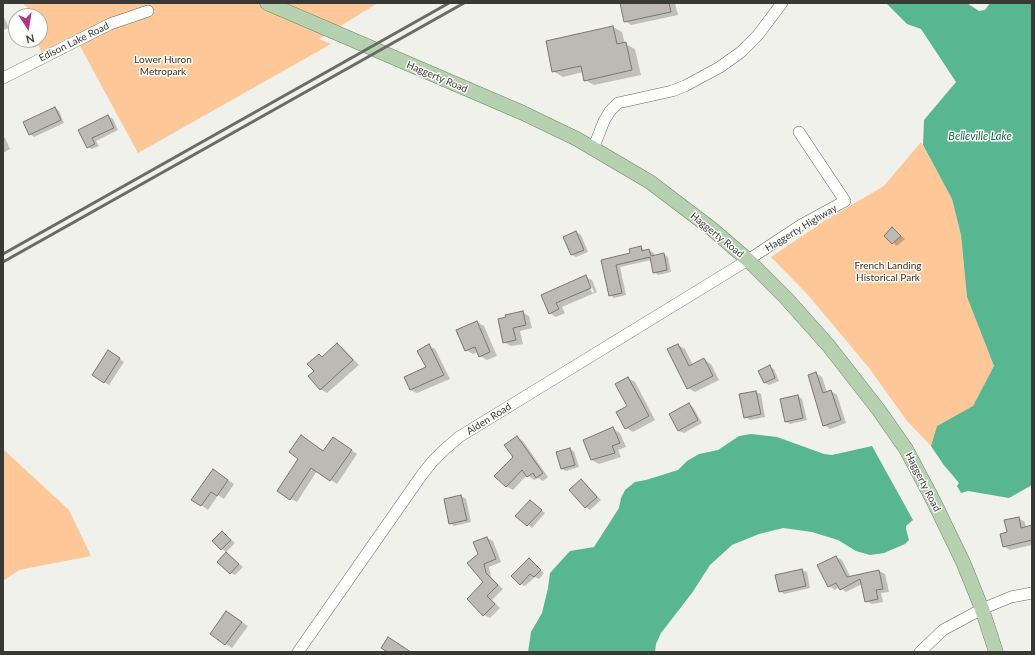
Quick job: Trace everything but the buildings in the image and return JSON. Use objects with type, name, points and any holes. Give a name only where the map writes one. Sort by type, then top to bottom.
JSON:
[{"type":"main road","name":"Haggerty Road","points":[[267,3],[523,113],[577,139],[650,182],[712,229],[748,260],[786,298],[828,345],[878,409],[906,449],[960,555],[982,609],[996,652]]},
{"type":"street","points":[[593,149],[604,121],[610,111],[618,103],[672,91],[705,76],[720,67],[741,52],[758,35],[782,3]]},
{"type":"street","name":"Edison Lake Road","points":[[3,78],[110,24],[148,10]]},
{"type":"street","name":"Haggerty Highway","points":[[748,260],[801,225],[844,201],[798,132]]},
{"type":"street","name":"Alden Road","points":[[298,652],[421,476],[444,450],[460,437],[748,260]]},
{"type":"street","points":[[920,652],[943,630],[982,609],[1011,597],[1032,593]]},
{"type":"green space","name":"Lower Huron Metropark","points":[[22,3],[378,3],[319,39],[331,44],[138,153],[74,35],[41,52],[40,48],[48,48],[48,8],[27,7]]},
{"type":"green space","name":"French Landing Historical Park","points":[[921,142],[952,199],[961,235],[967,297],[994,366],[973,407],[937,426],[931,446],[907,421],[869,368],[808,295],[771,257],[826,220],[884,186]]},
{"type":"green space","points":[[3,449],[69,510],[91,556],[19,570],[3,581]]},
{"type":"water","name":"Belleville Lake","points":[[886,3],[967,3],[979,11],[985,10],[990,3],[1032,3],[1032,485],[1009,498],[968,491],[961,493],[957,486],[959,483],[943,464],[931,446],[937,426],[973,406],[994,366],[967,297],[961,235],[952,199],[923,145],[924,120],[956,82],[921,29],[907,24]]},
{"type":"water","points":[[751,434],[777,437],[824,454],[832,455],[872,446],[913,520],[906,526],[909,540],[905,544],[884,553],[870,555],[856,551],[838,540],[812,532],[783,528],[759,534],[732,545],[710,565],[692,593],[661,633],[656,644],[655,652],[528,652],[531,632],[542,613],[550,573],[570,551],[594,547],[619,508],[621,498],[625,490],[635,482],[678,470],[687,461],[699,454],[718,450],[739,436]]},
{"type":"railway","points":[[3,254],[449,3]]},
{"type":"railway","points":[[3,262],[464,3]]}]
